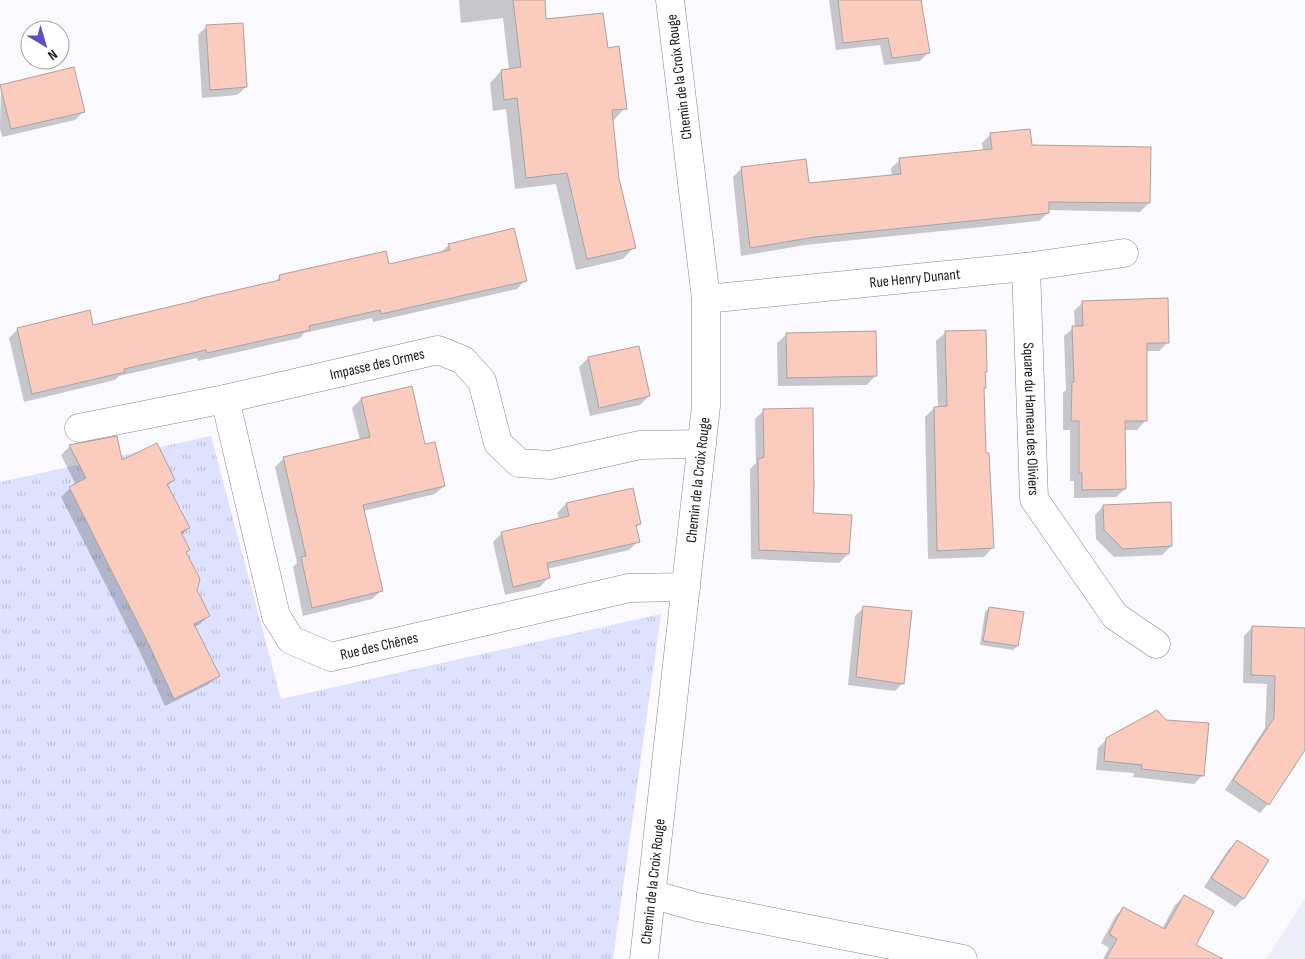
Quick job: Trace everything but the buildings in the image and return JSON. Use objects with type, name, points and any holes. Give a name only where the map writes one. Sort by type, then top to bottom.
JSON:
[{"type":"street","name":"Chemin de la Croix Rouge","points":[[644,959],[706,406],[706,299],[670,0]]},
{"type":"street","name":"Rue Henry Dunant","points":[[706,299],[1026,267],[1124,253]]},
{"type":"street","name":"Square du Hameau des Oliviers","points":[[1026,267],[1034,499],[1115,616],[1156,644]]},
{"type":"street","name":"Impasse des Ormes","points":[[79,428],[225,399],[438,350],[463,360],[482,381],[498,443],[519,463],[550,466],[640,445],[702,444]]},
{"type":"street","name":"Rue des Chênes","points":[[225,399],[276,616],[291,640],[331,657],[628,588],[686,587]]},
{"type":"street","points":[[651,894],[697,907],[956,958]]},
{"type":"shaded area","points":[[1305,899],[1305,959],[1266,959]]},
{"type":"green space","points":[[211,436],[281,699],[661,614],[613,959],[0,959],[0,482]]}]
